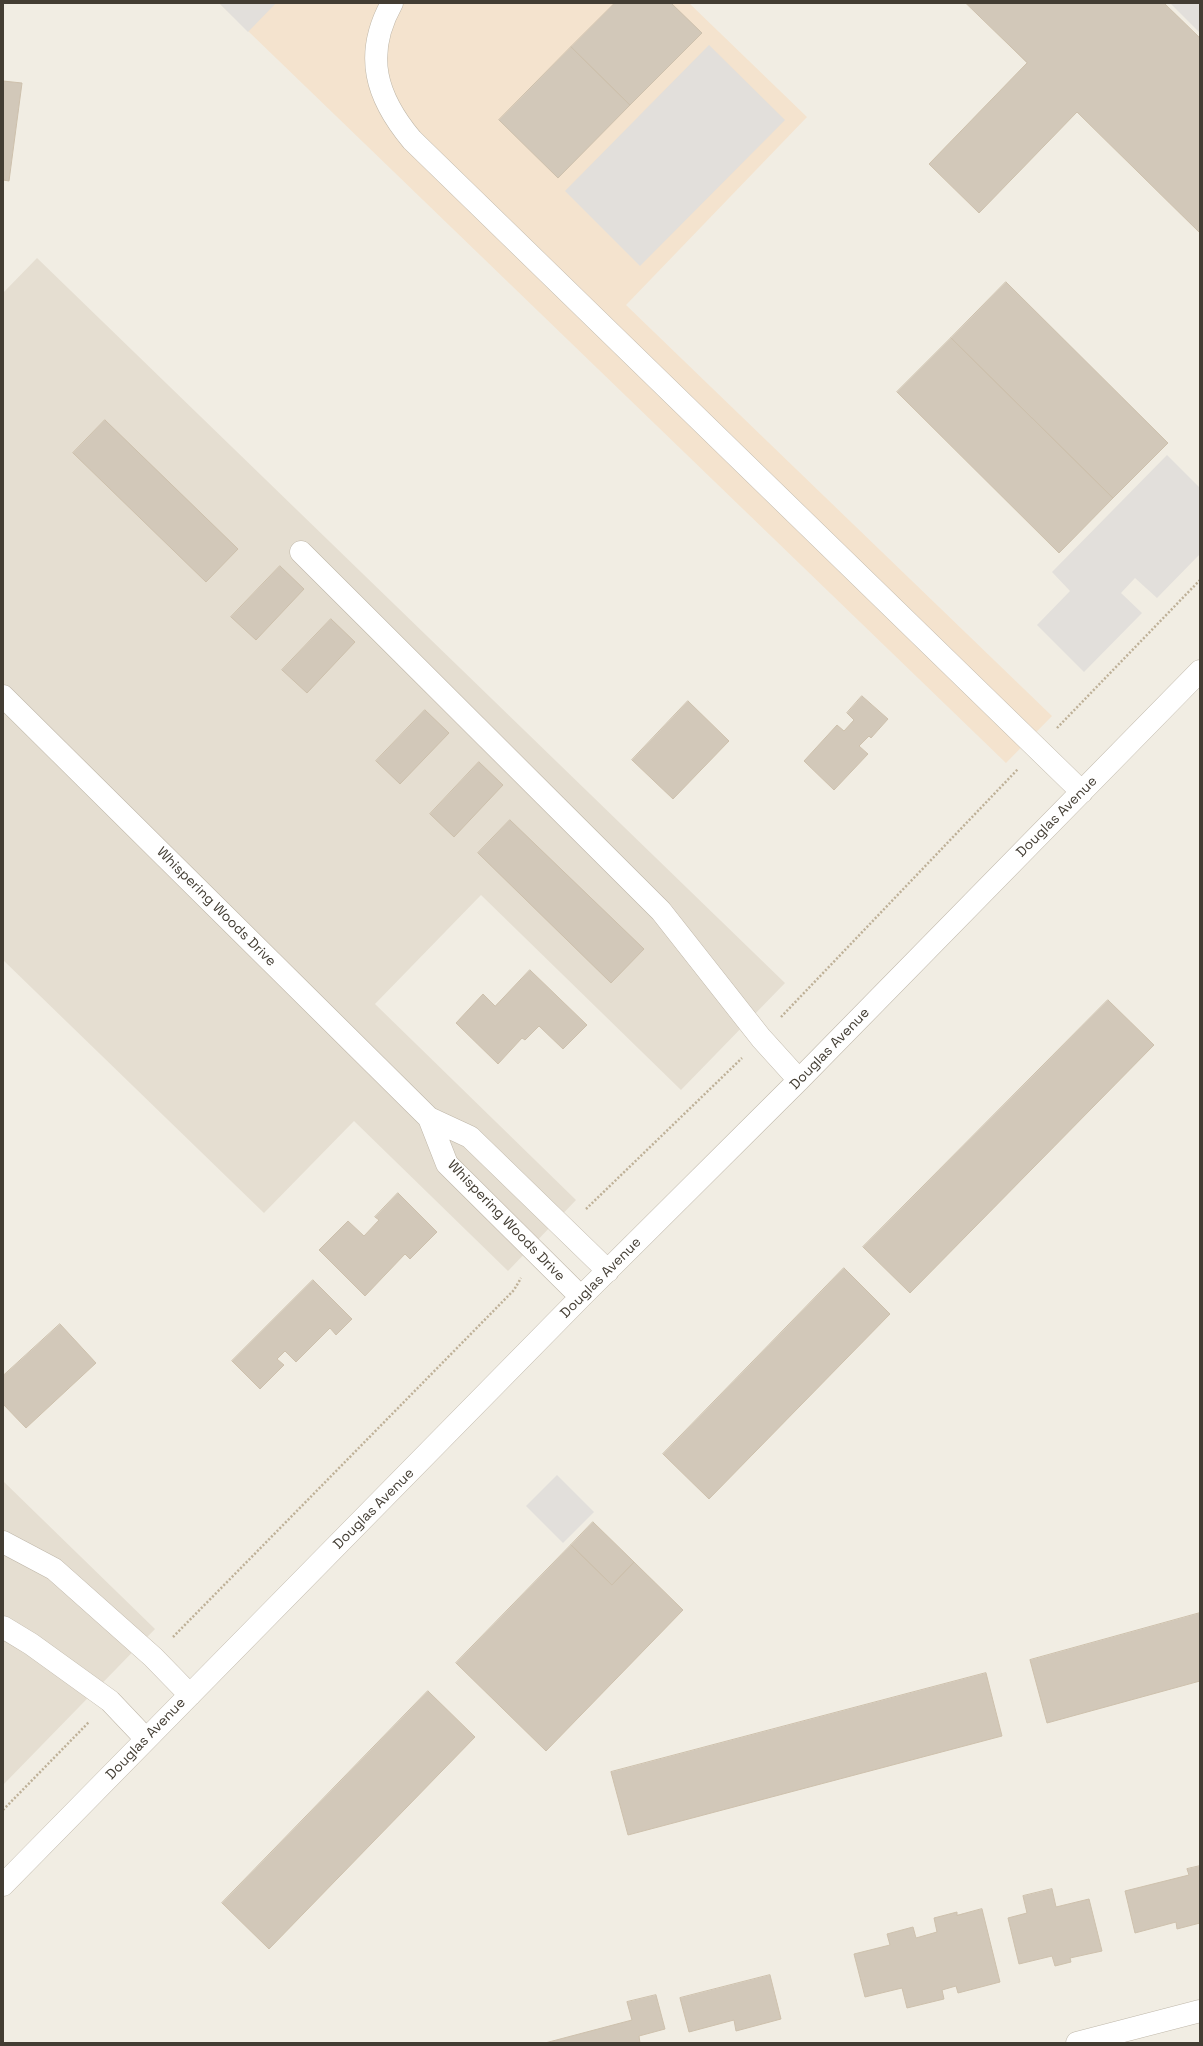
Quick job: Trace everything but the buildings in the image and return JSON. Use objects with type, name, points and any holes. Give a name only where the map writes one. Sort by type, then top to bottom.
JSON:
[{"type":"street","points":[[392,3],[385,15],[379,37],[376,59],[378,82],[398,123],[412,140],[1082,792]]},
{"type":"street","points":[[301,552],[661,911],[761,1038],[799,1080]]},
{"type":"street","name":"Douglas Avenue","points":[[3,1885],[581,1297],[799,1080],[1200,671]]},
{"type":"street","name":"Whispering Woods Drive","points":[[3,696],[429,1118],[470,1137],[608,1271]]},
{"type":"street","name":"Whispering Woods Drive","points":[[429,1118],[447,1164],[581,1297]]},
{"type":"street","points":[[3,1542],[54,1570],[153,1657],[190,1695]]},
{"type":"street","points":[[3,1627],[31,1644],[110,1701],[146,1739]]},
{"type":"street","points":[[1077,2043],[1200,2011]]},
{"type":"path","points":[[565,1229],[720,1081],[1200,580]]},
{"type":"path","points":[[153,1657],[514,1290],[530,1262],[539,1255]]},
{"type":"path","points":[[3,1810],[110,1701]]},
{"type":"shaded area","points":[[219,3],[689,3],[807,117],[626,305],[1052,716],[1006,763]]},
{"type":"shaded area","points":[[219,3],[276,3],[248,32]]},
{"type":"shaded area","points":[[1170,3],[1200,3],[1200,33]]},
{"type":"shaded area","points":[[709,45],[785,120],[640,266],[565,191]]},
{"type":"shaded area","points":[[37,258],[785,983],[681,1090],[481,895],[375,1004],[576,1200],[508,1271],[354,1121],[264,1213],[3,960],[3,293]]},
{"type":"shaded area","points":[[1167,455],[1200,488],[1200,554],[1157,598],[1135,578],[1121,593],[1142,613],[1084,672],[1037,625],[1070,591],[1052,572]]},
{"type":"shaded area","points":[[557,1475],[594,1512],[563,1543],[526,1506]]},
{"type":"shaded area","points":[[3,1481],[155,1629],[3,1785]]}]
